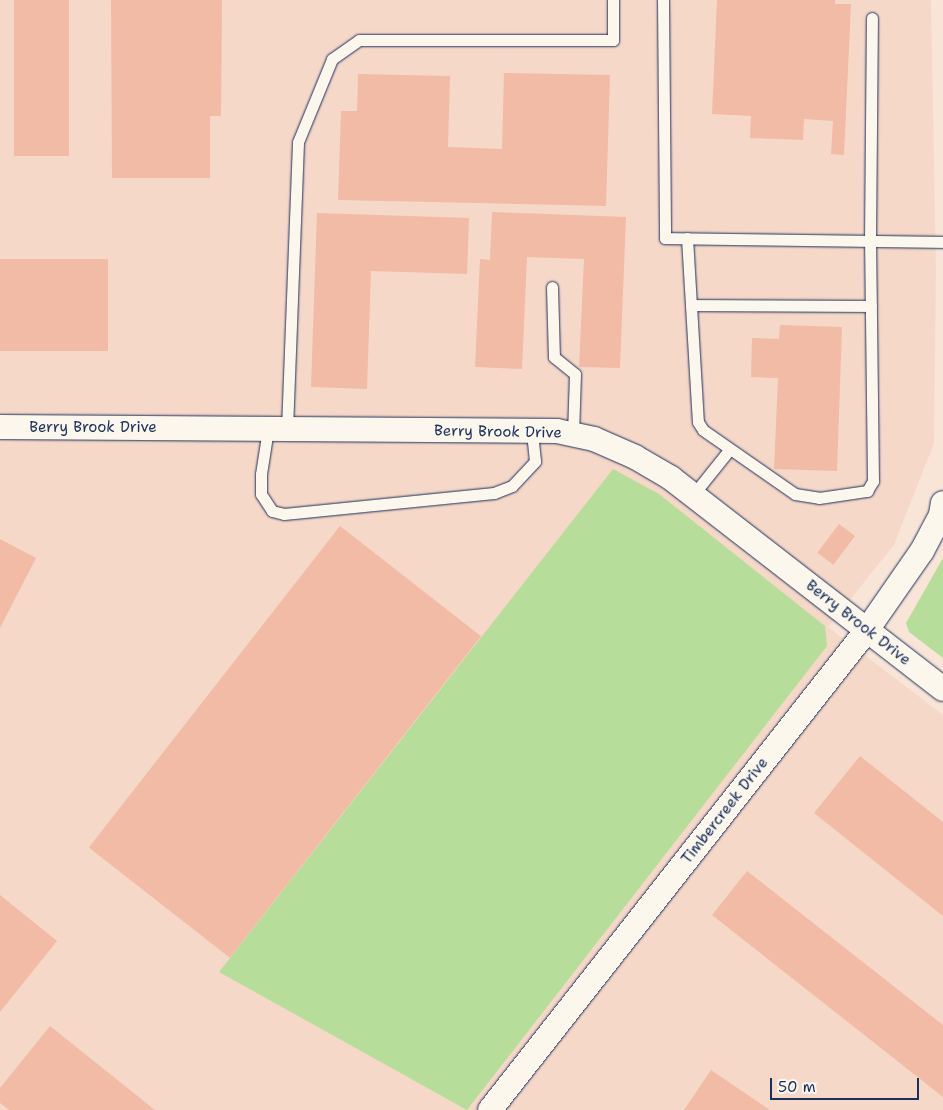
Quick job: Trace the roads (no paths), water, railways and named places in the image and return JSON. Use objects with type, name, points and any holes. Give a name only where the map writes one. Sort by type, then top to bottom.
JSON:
[{"type":"street","name":"Berry Brook Drive","points":[[0,428],[532,431],[573,434],[594,439],[635,457],[693,495],[943,689]]},
{"type":"street","name":"Timbercreek Drive","points":[[490,1110],[867,630],[922,551],[940,515],[943,502]]},
{"type":"lane","points":[[532,431],[535,461],[512,486],[494,493],[284,514],[272,511],[261,494],[261,474],[278,429],[298,142],[332,59],[359,40],[613,40],[613,0]]},
{"type":"lane","points":[[663,0],[665,238],[943,242]]},
{"type":"lane","points":[[687,238],[698,422],[729,450],[795,494],[819,498],[867,491],[873,481],[870,306],[872,18]]},
{"type":"lane","points":[[552,287],[554,357],[575,374],[573,434]]},
{"type":"lane","points":[[691,306],[870,306]]},
{"type":"lane","points":[[693,495],[729,450]]}]
